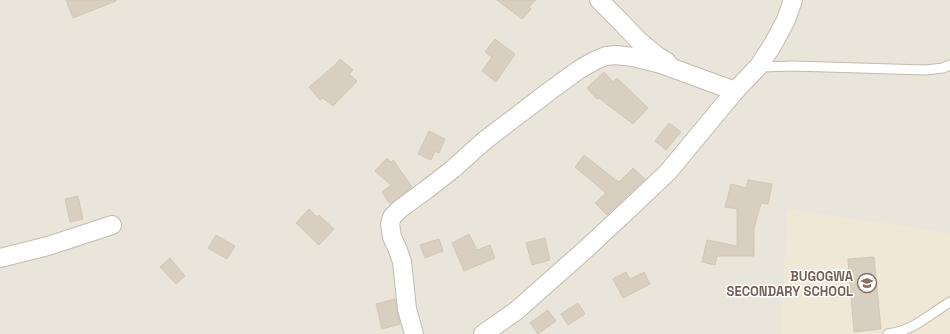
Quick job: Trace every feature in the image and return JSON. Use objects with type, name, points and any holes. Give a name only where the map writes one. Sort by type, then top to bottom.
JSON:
[{"type":"street","points":[[599,0],[638,40],[656,55],[683,72]]},
{"type":"street","points":[[483,334],[516,310],[586,249],[668,172],[735,91],[758,67],[772,46],[786,20],[793,0]]},
{"type":"street","points":[[414,334],[407,309],[402,262],[392,237],[390,224],[392,217],[551,90],[580,69],[596,60],[606,56],[616,55],[661,64],[735,91]]},
{"type":"street","points":[[0,258],[48,246],[112,225]]},
{"type":"lane","points":[[758,67],[793,66],[926,70],[950,66]]},
{"type":"lane","points":[[888,334],[917,325],[950,302]]},
{"type":"lane","points":[[917,325],[920,334]]},
{"type":"shaded area","points":[[0,0],[950,0],[950,334],[0,334]]},
{"type":"shaded area","name":"BUGOGWA SECONDARY SCHOOL","points":[[787,209],[950,233],[950,334],[781,334]]},
{"type":"building","points":[[66,0],[116,0],[116,1],[73,18]]},
{"type":"building","points":[[497,0],[536,0],[529,7],[531,9],[522,19]]},
{"type":"building","points":[[495,39],[515,54],[496,82],[482,71],[492,57],[485,52]]},
{"type":"building","points":[[340,59],[353,70],[349,74],[357,81],[333,106],[323,98],[320,100],[309,87]]},
{"type":"building","points":[[604,72],[613,82],[617,78],[648,108],[633,124],[599,98],[597,99],[587,88]]},
{"type":"building","points":[[669,123],[681,132],[666,150],[655,141]]},
{"type":"building","points":[[429,131],[445,139],[439,153],[435,151],[431,160],[418,154]]},
{"type":"building","points":[[584,155],[619,182],[633,168],[645,179],[607,215],[595,203],[606,193],[575,167]]},
{"type":"building","points":[[387,158],[391,162],[393,160],[412,187],[390,204],[382,192],[391,185],[375,171]]},
{"type":"building","points":[[748,180],[772,184],[768,204],[761,203],[754,228],[754,256],[717,256],[715,265],[702,262],[707,240],[737,246],[737,209],[725,207],[731,184],[746,188]]},
{"type":"building","points":[[78,196],[83,219],[70,222],[65,199]]},
{"type":"building","points":[[309,209],[317,217],[319,215],[334,229],[319,245],[296,223]]},
{"type":"building","points":[[469,234],[477,250],[490,245],[495,258],[464,271],[452,243]]},
{"type":"building","points":[[216,235],[235,246],[227,259],[208,248]]},
{"type":"building","points":[[545,238],[550,260],[532,265],[526,243]]},
{"type":"building","points":[[439,239],[443,251],[425,258],[420,245]]},
{"type":"building","points":[[874,257],[881,329],[854,332],[848,259]]},
{"type":"building","points":[[170,258],[185,276],[176,284],[160,267]]},
{"type":"building","points":[[626,272],[630,279],[644,272],[650,284],[623,298],[613,279]]},
{"type":"building","points":[[395,299],[400,324],[382,329],[376,304]]},
{"type":"building","points":[[578,303],[585,314],[568,325],[561,314]]},
{"type":"building","points":[[548,310],[556,321],[538,334],[530,323]]},
{"type":"place","name":"BUGOGWA SECONDARY SCHOOL","points":[[867,283]]}]
